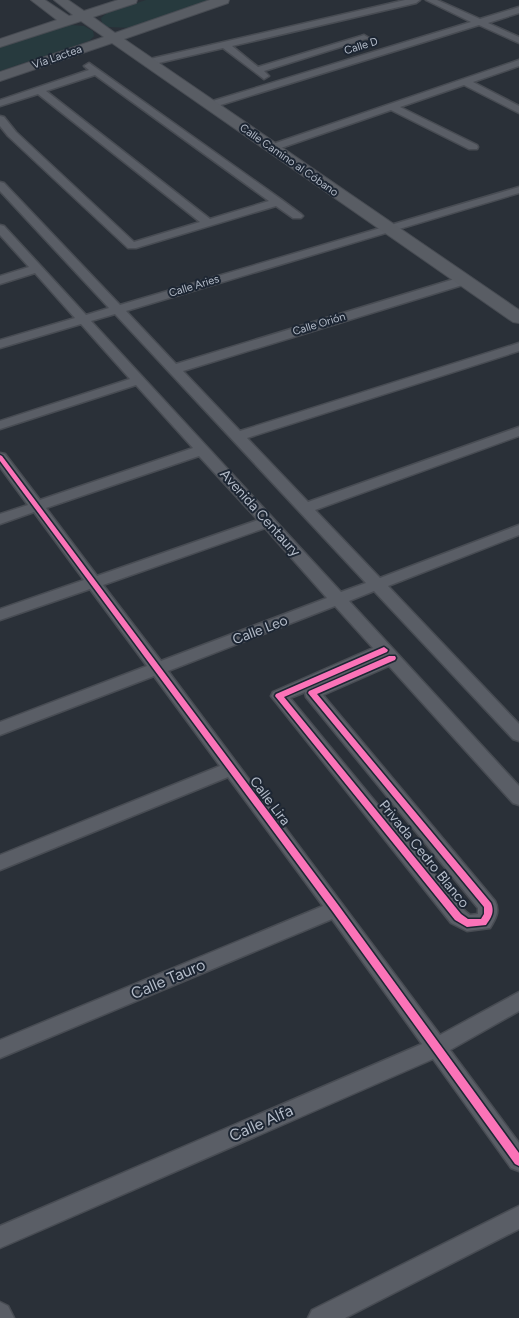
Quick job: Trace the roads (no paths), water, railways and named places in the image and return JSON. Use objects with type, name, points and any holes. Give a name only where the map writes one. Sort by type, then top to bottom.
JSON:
[{"type":"street","points":[[37,0],[66,21]]},
{"type":"street","name":"Calle Camino al Cóbano","points":[[60,0],[519,318]]},
{"type":"street","points":[[64,0],[93,3],[121,0]]},
{"type":"street","points":[[0,42],[131,0]]},
{"type":"street","name":"Vía Lactea","points":[[0,77],[223,0]]},
{"type":"street","points":[[150,62],[416,0]]},
{"type":"street","points":[[430,0],[519,40]]},
{"type":"street","name":"Calle D","points":[[210,105],[519,10]]},
{"type":"street","points":[[225,45],[261,73],[314,53],[368,40]]},
{"type":"street","points":[[271,148],[519,63]]},
{"type":"street","points":[[0,103],[39,90],[93,68],[297,216]]},
{"type":"street","points":[[465,82],[519,110]]},
{"type":"street","points":[[39,90],[208,223]]},
{"type":"street","points":[[390,106],[473,147]]},
{"type":"street","points":[[3,128],[17,136],[132,246],[278,202]]},
{"type":"street","points":[[0,185],[519,736]]},
{"type":"street","name":"Calle Aries","points":[[0,344],[388,228],[517,193]]},
{"type":"street","name":"Avenida Centaury","points":[[0,228],[519,798]]},
{"type":"street","points":[[0,280],[37,269]]},
{"type":"street","name":"Calle Orión","points":[[174,369],[465,280]]},
{"type":"street","points":[[237,437],[519,347]]},
{"type":"street","points":[[0,425],[138,380]]},
{"type":"street","points":[[305,508],[519,431]]},
{"type":"street","points":[[0,519],[202,450]]},
{"type":"street","name":"Calle Lira","points":[[0,457],[437,1046],[519,1161]]},
{"type":"street","points":[[0,615],[267,522]]},
{"type":"street","name":"Calle Leo","points":[[0,729],[519,530]]},
{"type":"street","name":"Privada Cedro Blanco","points":[[388,654],[312,693],[488,906],[488,915],[483,922],[467,923],[458,916],[279,696],[388,654]]},
{"type":"street","points":[[0,863],[231,769]]},
{"type":"street","name":"Calle Tauro","points":[[0,1049],[336,909]]},
{"type":"street","name":"Calle Alfa","points":[[0,1237],[437,1046],[519,1002]]},
{"type":"street","points":[[320,1318],[519,1217]]},
{"type":"street","points":[[0,1314],[2,1318]]}]
